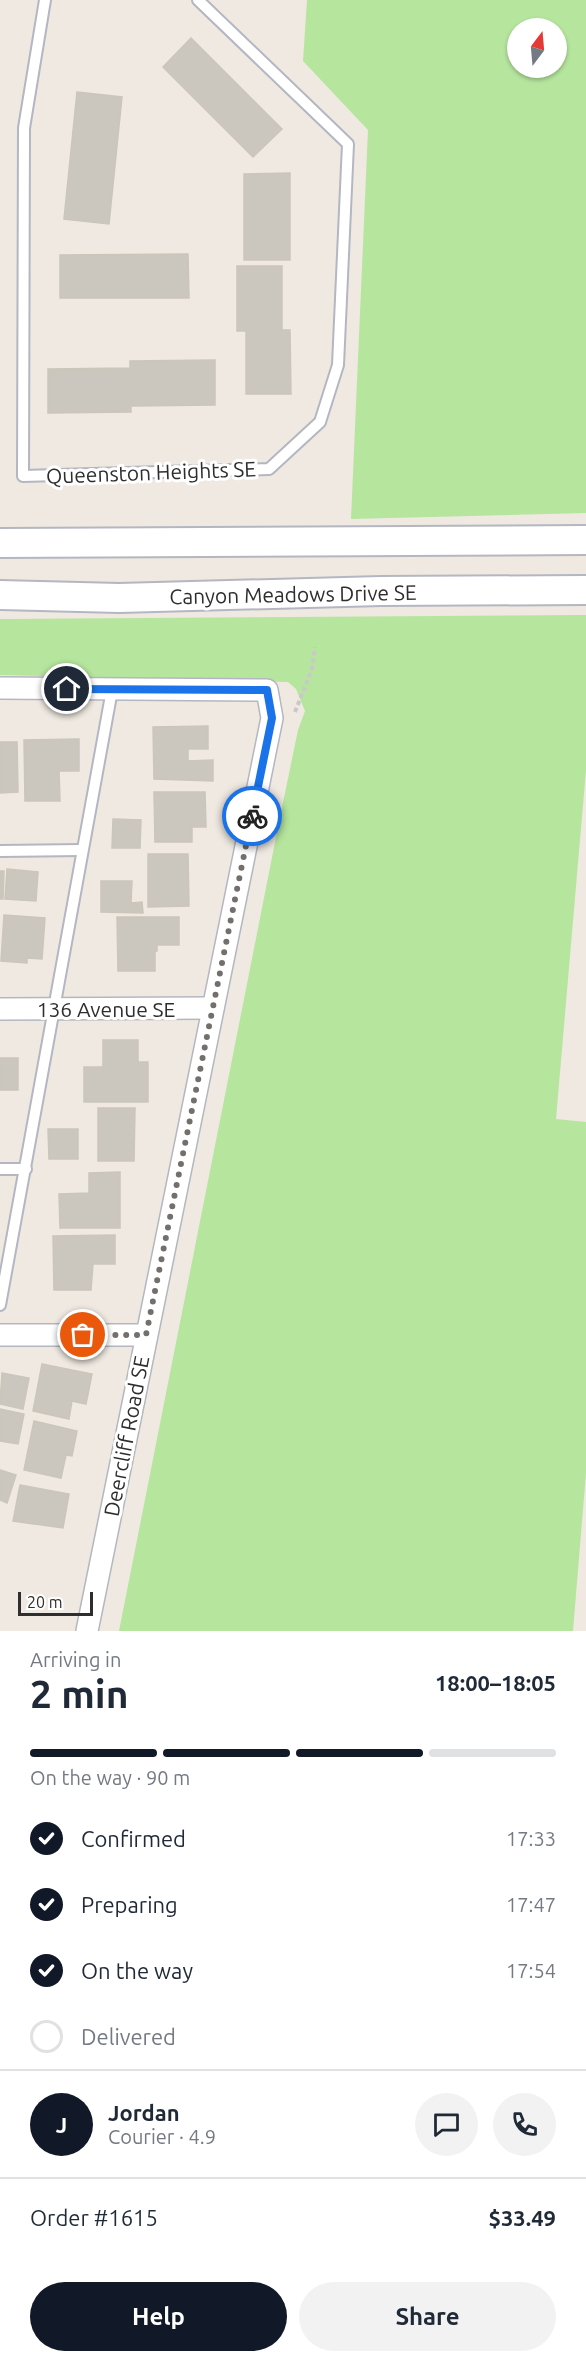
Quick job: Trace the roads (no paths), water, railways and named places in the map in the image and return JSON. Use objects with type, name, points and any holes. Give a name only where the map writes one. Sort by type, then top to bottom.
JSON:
[{"type":"street","points":[[0,543],[586,540]]},
{"type":"street","name":"Canyon Meadows Drive SE","points":[[0,595],[119,598],[381,591],[586,590]]},
{"type":"street","name":"Deercliff Road SE","points":[[0,688],[267,690],[272,718],[87,1631]]},
{"type":"street","name":"136 Avenue SE","points":[[0,1009],[213,1008]]},
{"type":"street","points":[[0,1335],[146,1335]]},
{"type":"lane","name":"Queenston Heights SE","points":[[45,0],[24,128],[23,476],[269,469],[320,422],[338,365],[348,144],[198,0]]},
{"type":"lane","points":[[0,1305],[112,690]]},
{"type":"lane","points":[[0,851],[82,850]]},
{"type":"lane","points":[[0,1169],[26,1169]]}]
